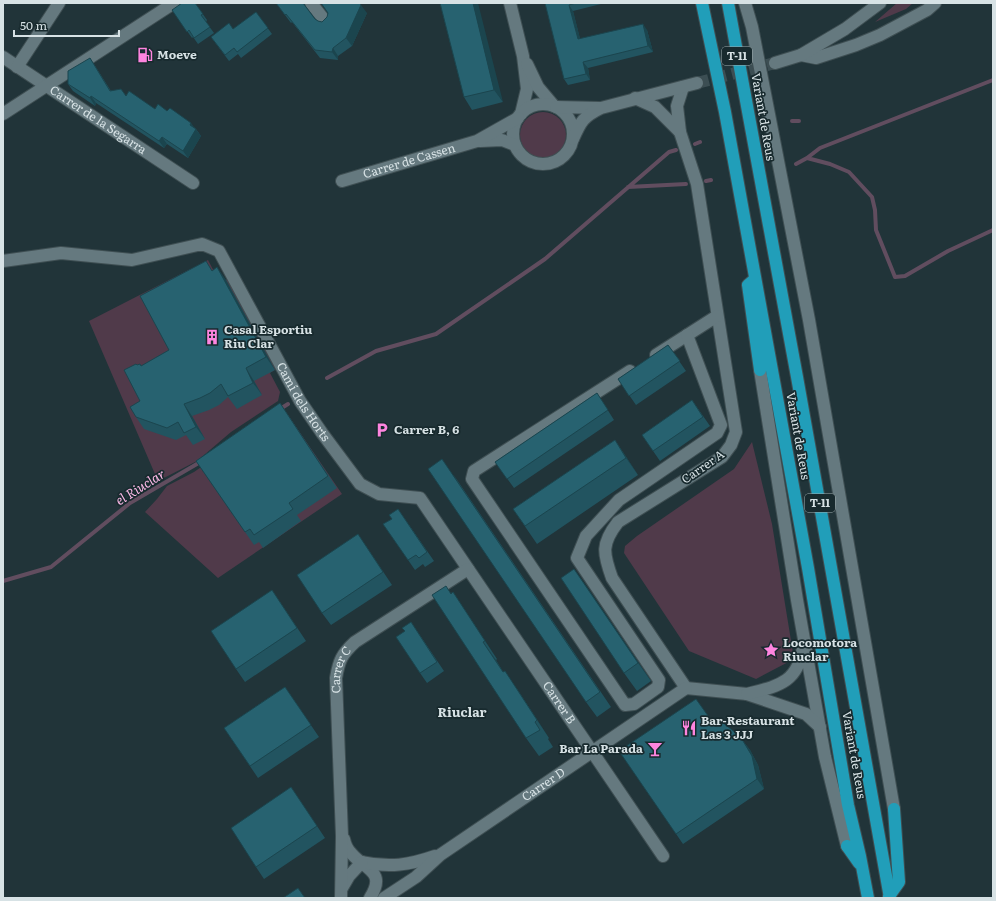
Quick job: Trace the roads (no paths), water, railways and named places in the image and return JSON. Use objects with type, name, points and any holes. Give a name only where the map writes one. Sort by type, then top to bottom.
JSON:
[{"type":"highway","name":"Variant de Reus","points":[[702,3],[725,112],[809,576],[848,805],[868,898]]},
{"type":"highway","name":"Variant de Reus","points":[[728,3],[797,377],[890,897]]},
{"type":"highway","points":[[755,279],[748,285],[760,370]]},
{"type":"highway","points":[[890,897],[899,882],[894,809]]},
{"type":"highway","points":[[847,846],[861,866]]},
{"type":"street","points":[[17,66],[59,3]]},
{"type":"street","points":[[3,114],[174,3]]},
{"type":"street","points":[[311,3],[326,22]]},
{"type":"street","points":[[510,3],[523,56],[526,89],[519,116],[514,126],[513,136],[515,145],[520,153],[527,159],[536,163],[545,164],[554,162],[563,157],[569,149],[580,124],[590,114],[601,108],[697,83]]},
{"type":"street","points":[[745,3],[752,27],[808,320],[894,809]]},
{"type":"street","points":[[775,63],[801,55],[845,30],[880,3]]},
{"type":"street","points":[[801,55],[816,58],[856,45],[886,32],[927,10],[935,3]]},
{"type":"street","points":[[523,56],[538,87],[555,107],[564,113],[570,121],[572,140]]},
{"type":"street","name":"Carrer de la Segarra","points":[[3,57],[193,183]]},
{"type":"street","name":"Carrer A","points":[[683,86],[678,106],[680,132],[697,184],[736,432],[731,445],[722,457],[618,522],[610,533],[605,545],[606,562],[612,578],[686,688]]},
{"type":"street","name":"Carrer A","points":[[635,98],[655,107],[680,132]]},
{"type":"street","points":[[519,116],[530,107],[542,104],[555,107],[601,108]]},
{"type":"street","name":"Carrer de Cassen","points":[[477,141],[519,116]]},
{"type":"street","name":"Carrer de Cassen","points":[[342,181],[477,141],[502,140],[515,145]]},
{"type":"street","name":"Camí dels Horts","points":[[3,261],[61,252],[132,260],[202,244],[219,252],[300,401],[360,484],[379,494],[420,498],[468,569]]},
{"type":"street","points":[[687,335],[721,426],[717,433],[619,500],[586,536],[578,558],[659,680],[658,687],[634,704],[626,705],[472,478],[474,471],[644,362],[717,316]]},
{"type":"street","points":[[760,370],[804,641],[825,757],[847,846]]},
{"type":"street","name":"Carrer B","points":[[468,569],[663,856]]},
{"type":"street","name":"Carrer C","points":[[341,894],[342,836],[336,678],[338,663],[344,652],[355,642],[468,569]]},
{"type":"street","points":[[747,694],[780,685],[793,675],[802,656],[804,641]]},
{"type":"street","points":[[686,688],[747,694],[806,714],[820,727]]},
{"type":"street","name":"Carrer D","points":[[384,898],[416,877],[440,855],[686,688]]},
{"type":"street","name":"Carrer C","points":[[342,836],[350,852],[370,868],[376,875],[374,892],[370,898]]},
{"type":"street","name":"Carrer D","points":[[362,862],[388,866],[420,861],[440,855]]},
{"type":"street","points":[[341,894],[349,876],[362,862]]},
{"type":"waterway","points":[[796,164],[820,148],[993,80]]},
{"type":"waterway","points":[[792,121],[799,121]]},
{"type":"waterway","points":[[695,144],[700,142]]},
{"type":"waterway","points":[[327,378],[376,351],[436,334],[545,259],[669,152],[676,150]]},
{"type":"waterway","points":[[807,158],[830,164],[849,172],[872,197],[875,210],[876,230],[895,277],[905,276],[948,251],[993,230]]},
{"type":"waterway","points":[[706,181],[711,180]]},
{"type":"waterway","points":[[628,187],[686,184]]},
{"type":"waterway","name":"el Riuclar","points":[[280,409],[288,404]]},
{"type":"waterway","name":"el Riuclar","points":[[3,581],[51,567],[130,503],[202,461]]},
{"type":"tunnel","points":[[697,83],[775,63]]},
{"type":"place","name":"Moeve","points":[[145,55]]},
{"type":"place","name":"Casal Esportiu Riu Clar","points":[[212,337]]},
{"type":"place","name":"Carrer B, 6","points":[[382,430]]},
{"type":"place","name":"Locomotora Riuclar","points":[[771,650]]},
{"type":"place","name":"Bar-Restaurant Las 3 JJJ","points":[[689,728]]},
{"type":"place","name":"Bar La Parada","points":[[655,749]]},
{"type":"district","name":"Riuclar","points":[[462,712]]}]
